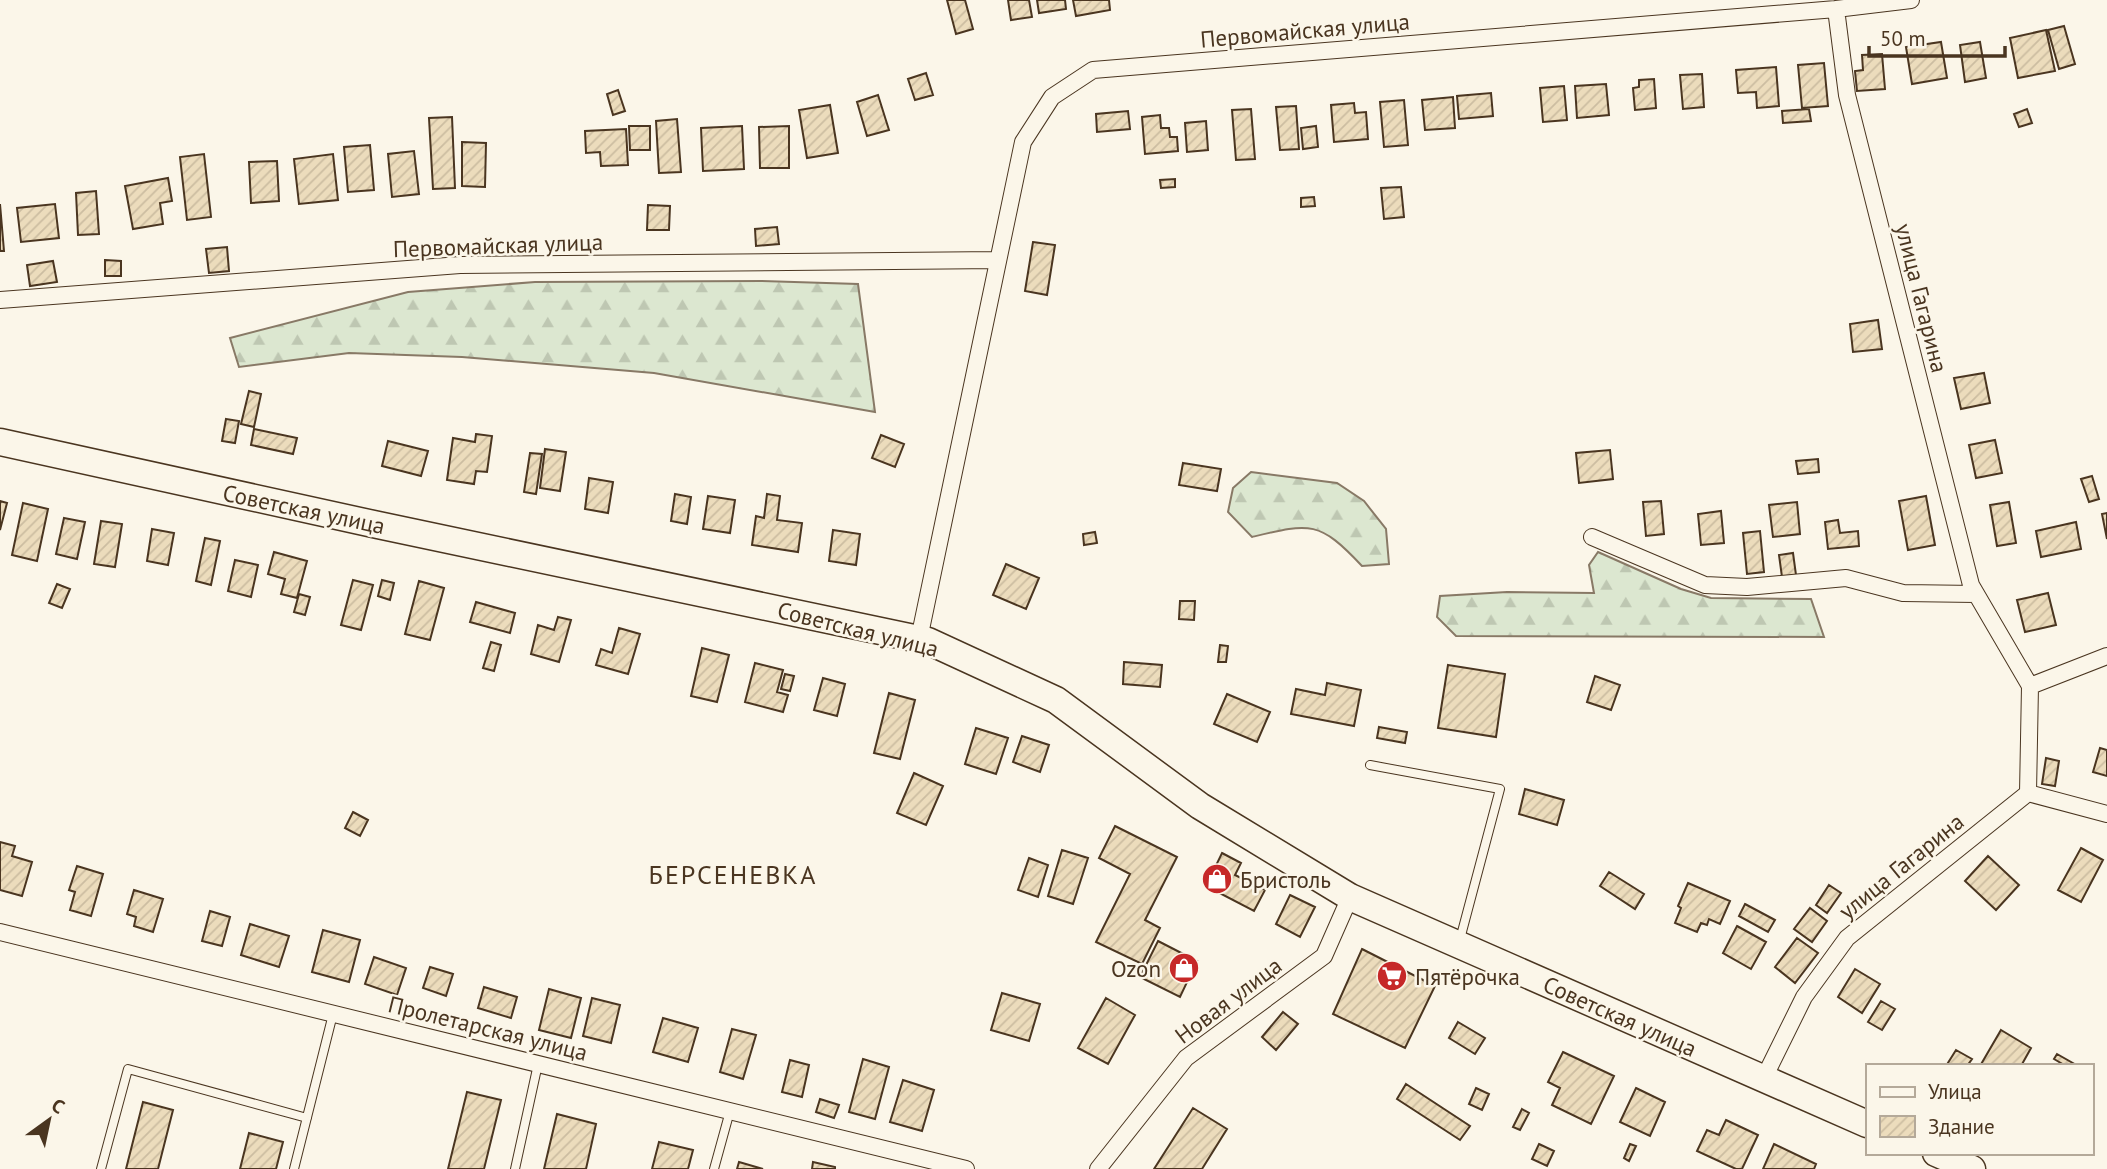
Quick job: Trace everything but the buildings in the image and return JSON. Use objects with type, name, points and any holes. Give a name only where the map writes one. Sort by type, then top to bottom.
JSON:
[{"type":"main road","name":"Советская улица","points":[[0,442],[919,639],[1056,700],[1200,806],[1350,897],[1866,1124]]},
{"type":"main road","points":[[1940,1155],[1972,1169]]},
{"type":"street","name":"Первомайская улица","points":[[919,639],[1023,142],[1052,97],[1093,70],[1836,9],[1911,0]]},
{"type":"street","name":"улица Гагарина","points":[[1836,9],[1847,95],[1971,585],[2030,686]]},
{"type":"street","name":"Первомайская улица","points":[[0,300],[460,265],[998,260]]},
{"type":"street","points":[[1592,537],[1705,585],[1747,587],[1846,578],[1903,593],[1976,594]]},
{"type":"street","points":[[2107,656],[2030,686],[2028,793],[2107,814]]},
{"type":"street","name":"улица Гагарина","points":[[1763,1080],[1804,997],[1847,938],[2028,793]]},
{"type":"street","name":"Новая улица","points":[[1098,1169],[1186,1058],[1324,956],[1350,897]]},
{"type":"street","name":"Пролетарская улица","points":[[0,932],[966,1169]]},
{"type":"lane","points":[[1370,765],[1500,789],[1459,945]]},
{"type":"lane","points":[[294,1169],[333,1014]]},
{"type":"lane","points":[[515,1169],[538,1064]]},
{"type":"lane","points":[[101,1169],[128,1069],[307,1118]]},
{"type":"lane","points":[[714,1169],[730,1111]]},
{"type":"green space","points":[[761,281],[858,284],[875,412],[654,373],[462,357],[349,353],[239,367],[230,338],[408,292],[535,282]]},
{"type":"green space","points":[[1251,472],[1337,483],[1364,501],[1386,529],[1389,564],[1362,566],[1335,540],[1313,529],[1288,529],[1252,537],[1228,512],[1233,488]]},
{"type":"green space","points":[[1598,552],[1681,589],[1711,598],[1811,599],[1824,637],[1456,636],[1437,617],[1440,596],[1507,592],[1594,593],[1589,565]]},
{"type":"place","name":"Бристоль","points":[[1217,879]]},
{"type":"place","name":"Ozon","points":[[1184,968]]},
{"type":"place","name":"Пятёрочка","points":[[1392,976]]},
{"type":"district","name":"БЕРСЕНЕВКА","points":[[733,874]]}]
